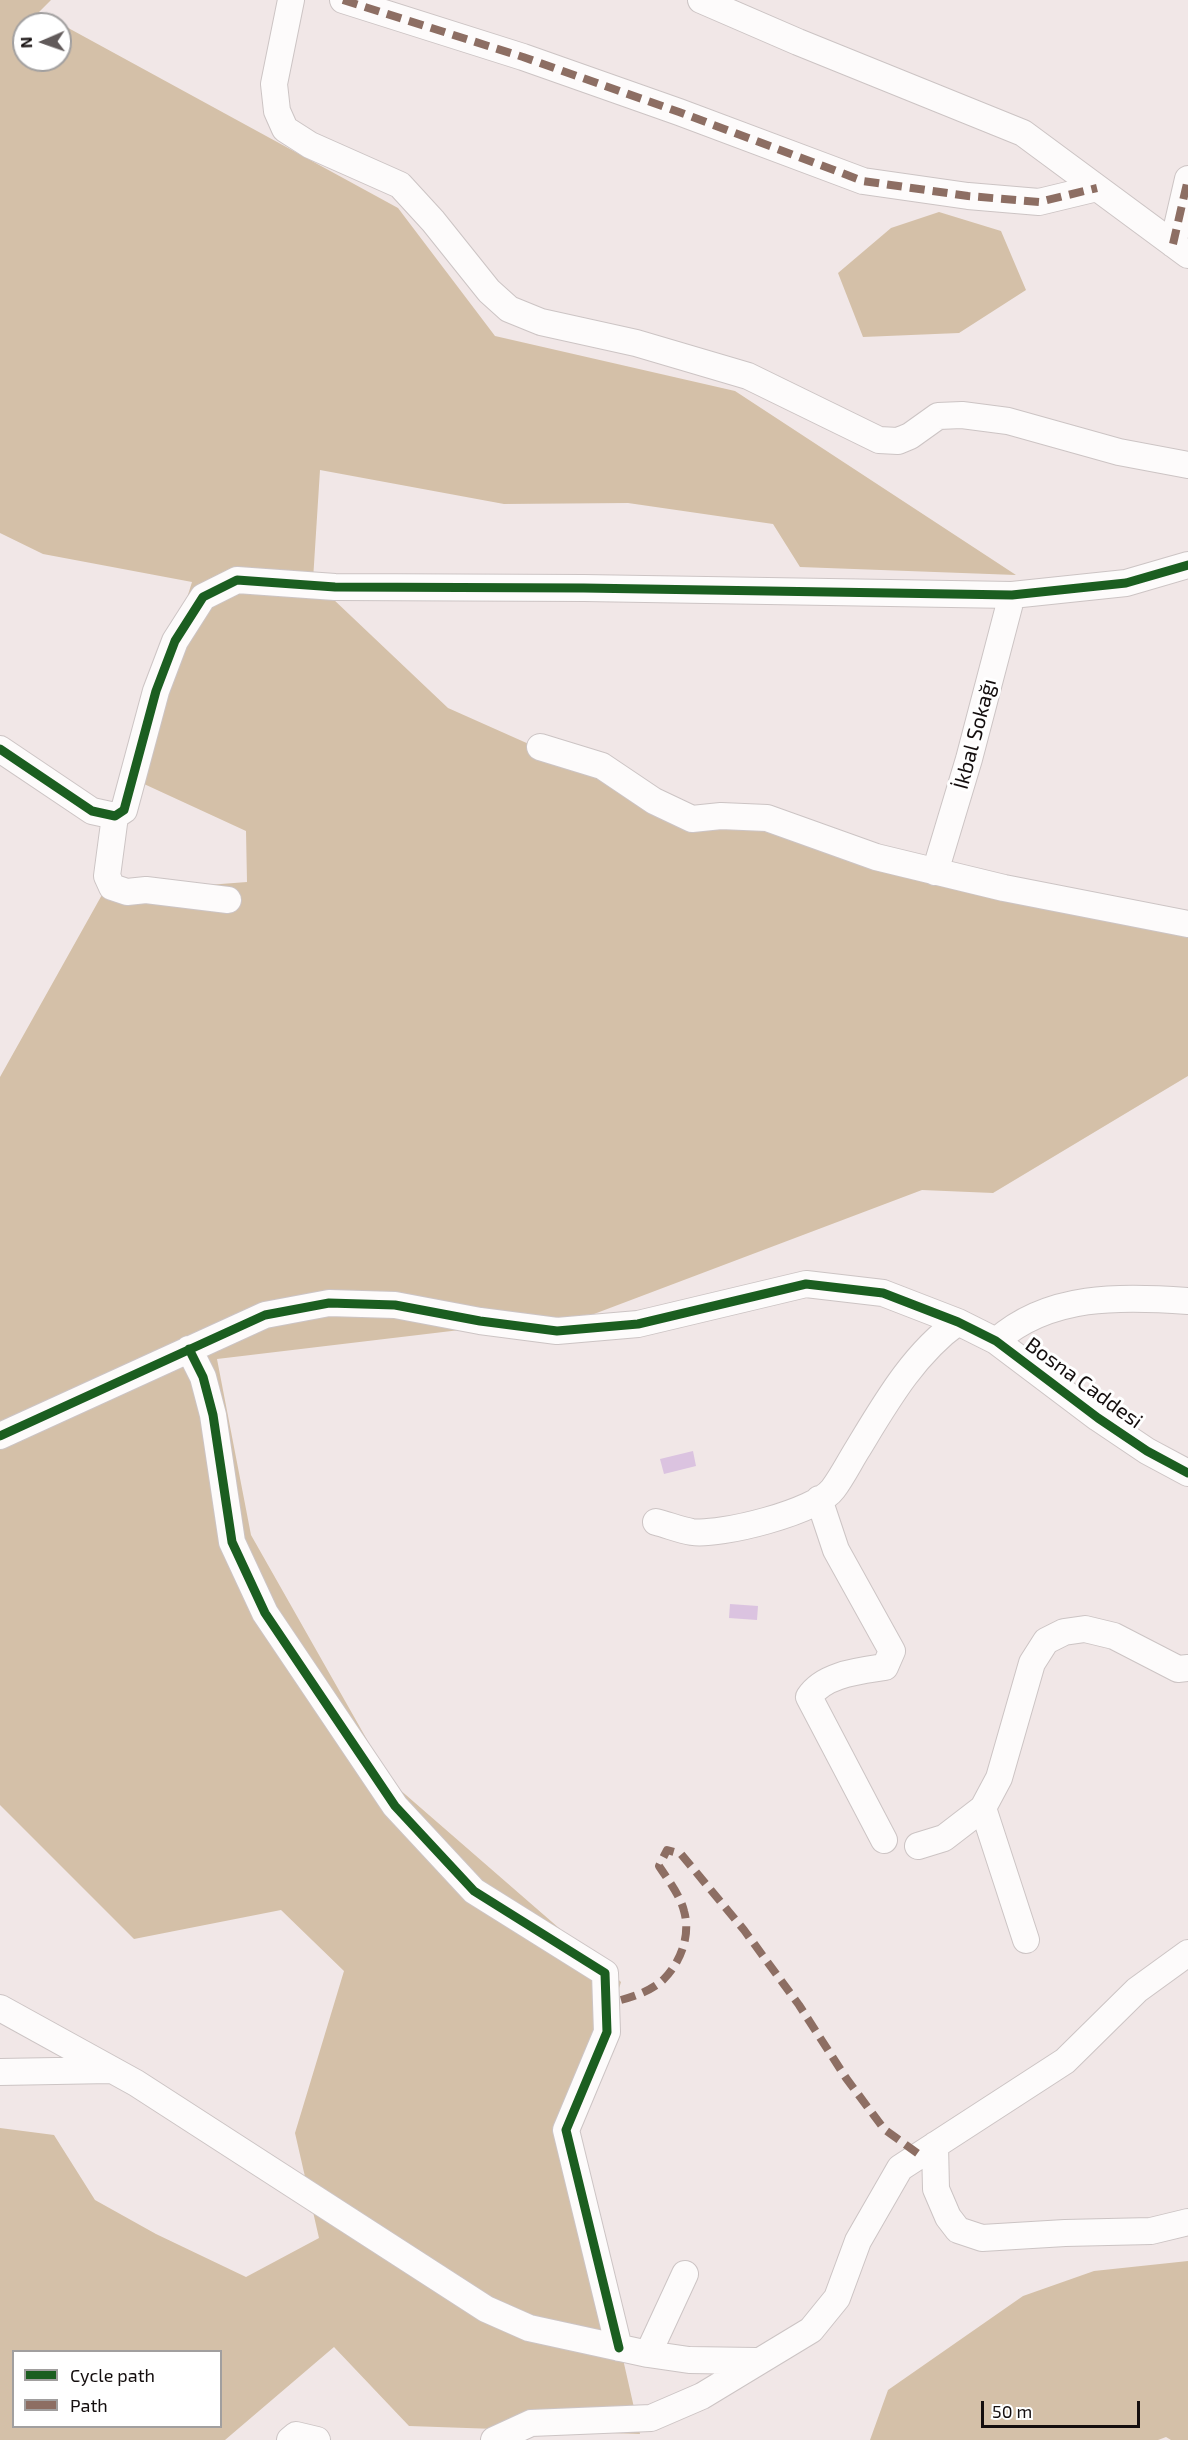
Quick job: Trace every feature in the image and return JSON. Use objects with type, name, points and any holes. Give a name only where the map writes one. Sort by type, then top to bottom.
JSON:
[{"type":"street","points":[[291,0],[274,84],[277,111],[285,129],[310,145],[400,185],[433,221],[489,291],[509,309],[541,322],[636,344],[748,376],[879,440],[898,441],[910,436],[938,416],[962,415],[1008,422],[1119,452],[1188,465]]},
{"type":"street","points":[[343,0],[522,57],[668,108],[863,181],[968,196],[1039,202],[1097,188]]},
{"type":"street","points":[[701,0],[1023,134],[1180,249],[1188,178]]},
{"type":"street","points":[[0,749],[92,811],[115,816],[124,810],[156,691],[176,641],[203,597],[237,580],[335,587],[584,588],[1012,595],[1126,583],[1188,565]]},
{"type":"street","name":"İkbal Sokağı","points":[[935,872],[969,759],[1012,595]]},
{"type":"street","points":[[540,747],[602,766],[654,801],[692,819],[721,816],[767,818],[876,857],[935,872],[1188,924]]},
{"type":"street","points":[[115,816],[107,876],[111,887],[127,892],[146,890],[228,900]]},
{"type":"street","name":"Bosna Caddesi","points":[[0,1436],[265,1316],[328,1303],[396,1305],[480,1321],[557,1331],[638,1324],[806,1284],[883,1293],[958,1322],[996,1341],[1098,1418],[1147,1451],[1188,1473]]},
{"type":"street","points":[[996,1341],[1011,1328],[1038,1314],[1072,1303],[1104,1298],[1135,1297],[1188,1301]]},
{"type":"street","points":[[657,1522],[692,1532],[712,1532],[755,1524],[806,1507],[832,1491],[905,1374],[942,1334],[958,1322]]},
{"type":"street","points":[[189,1350],[203,1377],[213,1415],[232,1542],[265,1613],[395,1806],[474,1891],[605,1973],[607,2032],[566,2130],[619,2348]]},
{"type":"street","points":[[819,1499],[836,1550],[892,1651],[885,1667],[847,1673],[815,1688],[809,1696],[884,1840]]},
{"type":"street","points":[[918,1846],[944,1838],[983,1808],[999,1778],[1032,1663],[1046,1641],[1064,1632],[1085,1629],[1114,1636],[1178,1670],[1188,1668]]},
{"type":"street","points":[[983,1808],[1026,1940]]},
{"type":"street","points":[[494,2440],[531,2423],[651,2418],[702,2396],[756,2361],[811,2330],[837,2298],[858,2241],[900,2168],[1065,2061],[1137,1990],[1188,1953]]},
{"type":"street","points":[[0,2008],[136,2083],[486,2309],[529,2328],[648,2354],[689,2360],[756,2361]]},
{"type":"street","points":[[0,2072],[113,2070]]},
{"type":"street","points":[[935,2145],[936,2189],[948,2217],[958,2230],[982,2238],[1151,2231],[1188,2222]]},
{"type":"street","points":[[648,2354],[685,2274]]},
{"type":"street","points":[[290,2440],[296,2435],[317,2440]]},
{"type":"shaded area","points":[[0,0],[51,0],[39,12],[12,12],[12,72],[72,72],[72,30],[398,208],[495,336],[735,391],[1016,575],[800,567],[773,524],[628,503],[504,504],[320,470],[313,580],[448,708],[668,806],[1188,926],[1188,1076],[993,1193],[922,1190],[594,1314],[217,1359],[251,1535],[391,1782],[621,1982],[573,2139],[640,2434],[409,2426],[334,2347],[225,2440],[0,2440],[0,2128],[54,2135],[95,2200],[156,2234],[246,2277],[319,2238],[295,2133],[344,1971],[281,1910],[134,1939],[0,1805],[0,1077],[103,893],[247,882],[246,831],[131,778],[192,582],[43,554],[0,533]]},
{"type":"shaded area","points":[[939,212],[1001,231],[1026,290],[959,333],[863,337],[838,273],[891,228]]},
{"type":"shaded area","points":[[693,1451],[696,1466],[664,1474],[660,1459]]},
{"type":"shaded area","points":[[730,1604],[758,1606],[757,1620],[729,1618]]},
{"type":"shaded area","points":[[1188,2261],[1188,2440],[1171,2440],[1166,2437],[1158,2440],[870,2440],[888,2390],[1023,2296],[1094,2271]]},
{"type":"marked path","points":[[343,0],[523,57],[863,181],[968,196],[1039,202],[1097,188]]},
{"type":"marked path","points":[[1173,244],[1188,179]]},
{"type":"marked path","points":[[621,2000],[659,1984],[675,1965],[683,1948],[686,1929],[684,1911],[677,1893],[659,1866],[667,1850],[681,1854],[744,1930],[799,2005],[846,2078],[884,2129],[920,2155]]},
{"type":"cycle path","points":[[0,749],[92,811],[115,816],[124,810],[156,691],[175,641],[203,597],[237,580],[335,587],[584,588],[1012,595],[1126,583],[1188,565]]},
{"type":"cycle path","points":[[0,1436],[265,1315],[329,1303],[395,1305],[480,1321],[557,1331],[638,1324],[806,1284],[883,1293],[958,1322],[996,1341],[1098,1418],[1147,1451],[1188,1473]]},
{"type":"cycle path","points":[[189,1349],[203,1377],[213,1415],[232,1542],[265,1613],[395,1806],[474,1891],[605,1973],[607,2032],[566,2130],[619,2348]]}]
